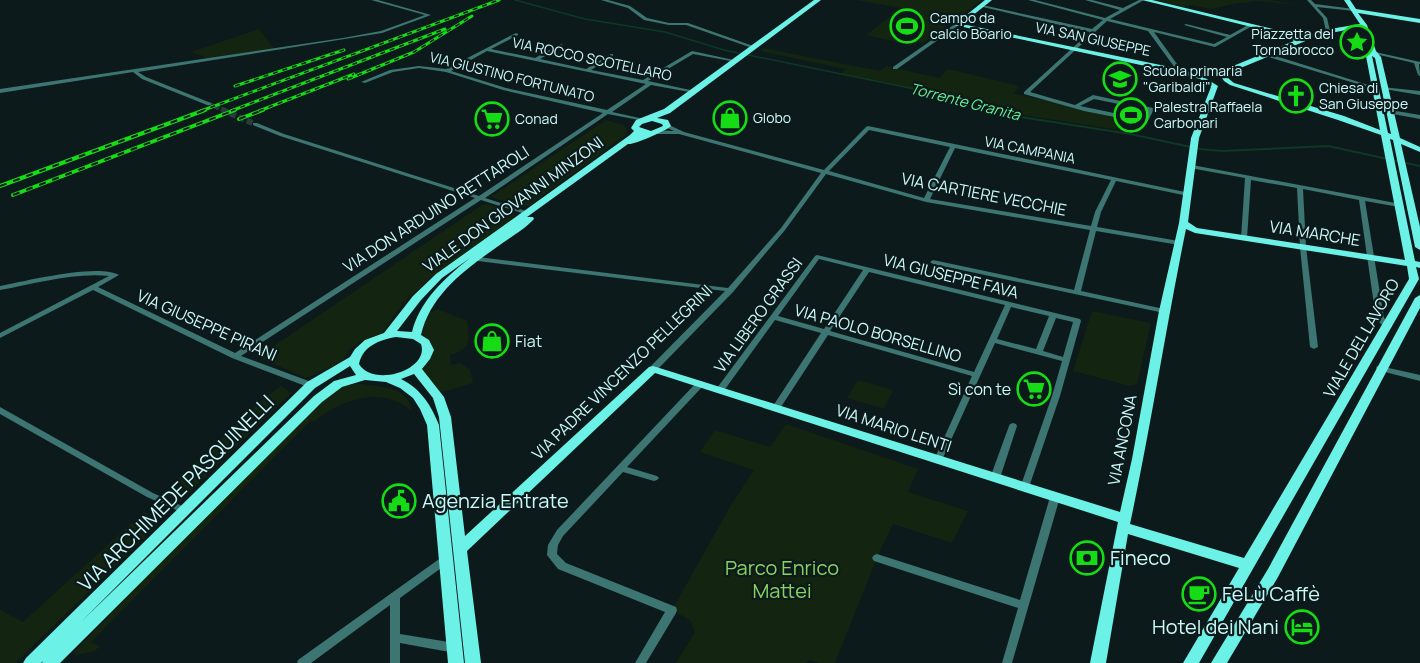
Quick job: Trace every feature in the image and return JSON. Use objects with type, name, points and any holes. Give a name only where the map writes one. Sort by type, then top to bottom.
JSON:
[{"type":"main road","name":"VIALE DON GIOVANNI MINZONI","points":[[754,49],[818,0]]},
{"type":"main road","name":"VIALE DON GIOVANNI MINZONI","points":[[354,359],[366,344],[388,335],[425,289],[633,137],[637,129],[636,124],[667,111],[823,0]]},
{"type":"main road","points":[[957,25],[989,0]]},
{"type":"main road","points":[[1143,0],[1283,34],[1298,40]]},
{"type":"main road","name":"VIALE DEL LAVORO","points":[[1347,0],[1364,25],[1373,52],[1378,57],[1385,134],[1389,153],[1399,174],[1419,233],[1420,247]]},
{"type":"main road","points":[[1354,10],[1420,21]]},
{"type":"main road","name":"VIA SAN GIUSEPPE","points":[[957,25],[1189,74]]},
{"type":"main road","points":[[1189,74],[1222,73],[1328,29],[1340,30],[1364,25]]},
{"type":"main road","points":[[1328,29],[1367,33]]},
{"type":"main road","points":[[1283,34],[1313,35]]},
{"type":"main road","name":"VIALE DON GIOVANNI MINZONI","points":[[416,336],[417,327],[431,301],[449,281],[603,164],[667,125],[667,119],[740,59]]},
{"type":"main road","points":[[1222,73],[1232,84],[1385,134],[1420,150]]},
{"type":"main road","points":[[1189,74],[1202,78],[1215,86],[1232,84]]},
{"type":"main road","name":"VIA ANCONA","points":[[1098,663],[1164,311],[1183,224],[1196,138],[1215,86]]},
{"type":"main road","name":"VIALE DEL LAVORO","points":[[1380,88],[1390,112],[1400,155],[1399,174]]},
{"type":"main road","points":[[645,120],[661,120],[667,125]]},
{"type":"main road","points":[[637,129],[652,133]]},
{"type":"main road","name":"VIALE DEL LAVORO","points":[[1191,663],[1412,285],[1415,264],[1410,207]]},
{"type":"main road","name":"VIA MARCHE","points":[[1183,224],[1190,229],[1204,232],[1415,264]]},
{"type":"main road","points":[[1179,243],[1204,232]]},
{"type":"main road","name":"VIALE DEL LAVORO","points":[[1219,663],[1273,573],[1380,368],[1420,298]]},
{"type":"main road","points":[[387,379],[416,369],[429,354],[424,340],[416,336],[388,335]]},
{"type":"main road","points":[[354,359],[356,368],[364,376],[387,379],[411,388],[423,400],[434,425],[456,663]]},
{"type":"main road","name":"VIA ARCHIMEDE PASQUINELLI","points":[[31,663],[311,385],[354,359]]},
{"type":"main road","points":[[416,369],[438,397],[445,417],[473,663]]},
{"type":"main road","name":"VIA MARIO LENTI","points":[[653,369],[1055,497],[1248,565]]},
{"type":"main road","name":"VIA PADRE VINCENZO PELLEGRINI","points":[[459,550],[653,369]]},
{"type":"main road","name":"VIA ARCHIMEDE PASQUINELLI","points":[[50,663],[318,399],[338,384],[364,376]]},
{"type":"street","points":[[0,91],[359,36],[387,30],[429,15],[373,0]]},
{"type":"street","points":[[603,0],[628,7],[646,19],[669,24],[686,24],[754,49]]},
{"type":"street","points":[[1033,0],[1215,46],[1250,26]]},
{"type":"street","points":[[1087,0],[1122,9]]},
{"type":"street","points":[[1076,106],[1094,98],[1151,109],[1145,121],[1076,106],[1059,99],[1026,93],[1106,19],[1143,0]]},
{"type":"street","points":[[1309,0],[1322,14],[1328,29]]},
{"type":"street","points":[[1313,5],[1354,10]]},
{"type":"street","points":[[983,6],[1093,31]]},
{"type":"street","points":[[895,68],[957,25]]},
{"type":"street","points":[[1186,25],[1231,37]]},
{"type":"street","points":[[1150,30],[1180,71]]},
{"type":"street","points":[[447,71],[516,34]]},
{"type":"street","points":[[536,60],[561,45]]},
{"type":"street","name":"VIA ROCCO SCOTELLARO","points":[[486,50],[693,92]]},
{"type":"street","name":"VIA DON ARDUINO RETTAROLI","points":[[235,356],[480,198],[606,113],[692,51],[740,59]]},
{"type":"street","points":[[1373,52],[1418,63],[1420,75]]},
{"type":"street","points":[[1264,54],[1380,88],[1420,93]]},
{"type":"street","points":[[587,70],[611,55]]},
{"type":"street","name":"VIA GIUSTINO FORTUNATO","points":[[363,82],[405,68],[419,67],[447,71],[505,89],[645,120]]},
{"type":"street","points":[[135,72],[209,104]]},
{"type":"street","points":[[1390,112],[1420,117]]},
{"type":"street","name":"VIA GIUSTINO FORTUNATO","points":[[620,116],[637,129]]},
{"type":"street","points":[[255,124],[282,135],[527,213]]},
{"type":"street","name":"VIA CARTIERE VECCHIE","points":[[667,125],[682,133],[926,200],[1179,243]]},
{"type":"street","name":"VIA CAMPANIA","points":[[868,128],[1188,194]]},
{"type":"street","name":"VIA PADRE VINCENZO PELLEGRINI","points":[[653,369],[729,290],[783,229],[825,172],[868,128]]},
{"type":"street","name":"VIA CARTIERE VECCHIE","points":[[652,133],[682,133]]},
{"type":"street","points":[[926,200],[953,146]]},
{"type":"street","points":[[1192,167],[1410,207]]},
{"type":"street","points":[[1244,238],[1248,177]]},
{"type":"street","points":[[1077,292],[1096,228],[1098,212],[1114,179]]},
{"type":"street","points":[[1300,187],[1303,247],[1314,347]]},
{"type":"street","points":[[1362,198],[1380,319],[1388,326]]},
{"type":"street","name":"VIA GIUSEPPE FAVA","points":[[818,257],[1077,321],[1066,360]]},
{"type":"street","name":"VIA LIBERO GRASSI","points":[[720,390],[818,257]]},
{"type":"street","points":[[478,259],[729,290]]},
{"type":"street","points":[[933,262],[1164,311]]},
{"type":"street","points":[[776,408],[867,269]]},
{"type":"street","points":[[0,288],[78,275],[99,273],[116,275],[0,336]]},
{"type":"street","name":"VIA GIUSEPPE PIRANI","points":[[92,287],[235,356],[311,385]]},
{"type":"street","points":[[938,460],[1009,304]]},
{"type":"street","points":[[1039,352],[1053,315]]},
{"type":"street","name":"VIA PAOLO BORSELLINO","points":[[773,317],[976,375]]},
{"type":"street","points":[[992,340],[1066,360],[1025,488]]},
{"type":"street","points":[[1380,368],[1420,378]]},
{"type":"street","points":[[640,663],[672,610],[562,566],[552,555],[553,545],[560,533],[700,384]]},
{"type":"street","points":[[0,410],[150,495],[186,511]]},
{"type":"street","points":[[994,478],[1012,426]]},
{"type":"street","points":[[621,468],[654,478]]},
{"type":"street","points":[[1006,663],[1055,497]]},
{"type":"street","points":[[877,558],[1023,605]]},
{"type":"street","points":[[302,663],[445,560]]},
{"type":"street","points":[[395,596],[395,663]]},
{"type":"street","points":[[395,638],[454,648]]},
{"type":"green space","points":[[855,0],[982,0],[923,43],[916,41],[911,45],[866,35],[901,8]]},
{"type":"green space","points":[[1155,0],[1271,0],[1297,5],[1257,1],[1212,9],[1191,5],[1184,7]]},
{"type":"green space","points":[[259,29],[274,49],[209,59],[191,52]]},
{"type":"green space","points":[[763,48],[880,71],[886,66],[939,78],[948,69],[1019,86],[1014,94],[1143,123],[1138,133],[1017,114],[963,98],[841,74],[845,69],[760,51]]},
{"type":"green space","points":[[606,120],[623,125],[627,129],[626,135],[528,206],[523,207],[491,197]]},
{"type":"green space","points":[[488,204],[513,212],[515,216],[429,279],[404,302],[382,333],[360,342],[349,350],[342,362],[306,378],[262,359],[262,354],[482,205]]},
{"type":"green space","points":[[438,309],[467,321],[469,334],[467,344],[462,350],[450,355],[451,365],[460,363],[470,370],[473,381],[470,384],[442,392],[438,391],[422,371],[432,356],[432,348],[419,335],[426,314]]},
{"type":"green space","points":[[1092,311],[1151,323],[1137,384],[1130,386],[1073,371]]},
{"type":"green space","points":[[858,380],[893,390],[884,409],[847,398]]},
{"type":"green space","points":[[357,383],[398,391],[409,402],[412,411],[388,399],[363,398],[338,406],[315,421],[310,421],[91,642],[100,646],[95,651],[76,655],[73,653],[123,601],[133,583],[310,408],[339,388]]},
{"type":"green space","points":[[281,386],[291,393],[180,502],[162,494],[264,398]]},
{"type":"green space","name":"Parco Enrico Mattei","points":[[786,424],[918,469],[908,492],[968,511],[952,543],[893,524],[835,663],[819,663],[810,660],[806,663],[676,663],[695,632],[690,620],[672,610],[731,505],[754,470],[700,452],[715,430],[770,447]]},
{"type":"green space","points":[[144,512],[161,522],[15,663],[0,663],[0,610],[23,622]]},
{"type":"waterway","name":"Torrente Granita","points":[[515,0],[585,19],[665,32],[724,50],[944,95],[999,111]]},
{"type":"waterway","name":"Torrente Granita","points":[[994,110],[1015,116],[1130,134],[1200,149],[1222,151],[1328,146],[1420,166]]},
{"type":"tunnel","points":[[209,104],[226,111]]},
{"type":"tunnel","points":[[222,110],[255,124]]},
{"type":"railway","points":[[201,111],[499,0]]},
{"type":"railway","points":[[348,79],[414,52],[472,16]]},
{"type":"railway","points":[[231,111],[445,29]]},
{"type":"railway","points":[[235,86],[344,50]]},
{"type":"railway","points":[[259,111],[354,74]]},
{"type":"railway","points":[[0,186],[205,110]]},
{"type":"railway","points":[[13,195],[235,110]]},
{"type":"railway","points":[[239,119],[263,110]]},
{"type":"place","name":"Campo da calcio Boario","points":[[907,26]]},
{"type":"place","name":"Piazzetta del Tornabrocco","points":[[1357,42]]},
{"type":"place","name":"Scuola primaria \"Garibaldi\"","points":[[1120,79]]},
{"type":"place","name":"Chiesa di San Giuseppe","points":[[1296,96]]},
{"type":"place","name":"Palestra Raffaela Carbonari","points":[[1131,115]]},
{"type":"place","name":"Globo","points":[[730,118]]},
{"type":"place","name":"Conad","points":[[492,119]]},
{"type":"place","name":"Fiat","points":[[492,341]]},
{"type":"place","name":"Sì con te","points":[[1034,389]]},
{"type":"place","name":"Agenzia Entrate","points":[[399,501]]},
{"type":"place","name":"Fineco","points":[[1087,558]]},
{"type":"place","name":"FeLù Caffè","points":[[1199,594]]},
{"type":"place","name":"Hotel dei Nani","points":[[1302,627]]}]
